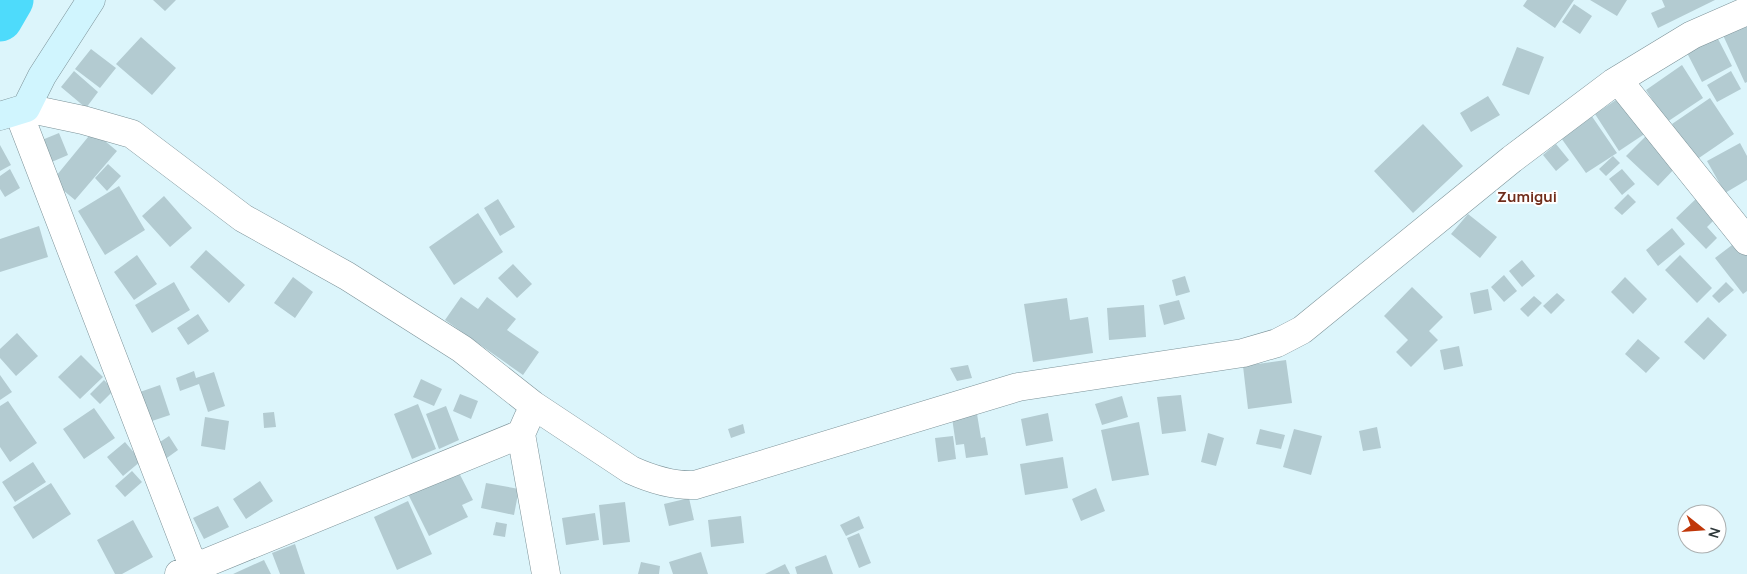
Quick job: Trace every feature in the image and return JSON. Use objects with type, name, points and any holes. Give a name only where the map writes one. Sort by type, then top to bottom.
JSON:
[{"type":"street","points":[[15,112],[42,76],[91,0]]},
{"type":"street","points":[[15,112],[83,120],[132,134],[242,218],[347,276],[462,349],[533,405],[638,473],[683,486],[695,485],[1018,387],[1243,353],[1277,343],[1302,330],[1512,159],[1618,80],[1692,35],[1747,11]]},
{"type":"street","points":[[1618,80],[1747,241]]},
{"type":"street","points":[[15,112],[190,572],[521,434]]},
{"type":"street","points":[[533,405],[521,434],[546,574]]},
{"type":"building","points":[[153,0],[176,0],[165,11]]},
{"type":"building","points":[[1527,0],[1574,0],[1555,28],[1523,6]]},
{"type":"building","points":[[1590,0],[1627,0],[1617,16]]},
{"type":"building","points":[[1662,0],[1715,0],[1658,28],[1651,13],[1665,7]]},
{"type":"building","points":[[1574,4],[1592,16],[1580,34],[1562,22]]},
{"type":"building","points":[[1747,21],[1747,82],[1745,83],[1722,33]]},
{"type":"building","points":[[1716,35],[1732,66],[1702,82],[1686,51]]},
{"type":"building","points":[[141,37],[176,68],[152,95],[116,64]]},
{"type":"building","points":[[1517,47],[1544,57],[1529,95],[1502,85]]},
{"type":"building","points":[[91,49],[116,68],[100,88],[75,69]]},
{"type":"building","points":[[1682,65],[1703,98],[1667,122],[1646,90]]},
{"type":"building","points":[[74,71],[98,92],[86,108],[61,87]]},
{"type":"building","points":[[1731,71],[1741,89],[1717,102],[1707,85]]},
{"type":"building","points":[[1628,92],[1652,129],[1619,151],[1595,114]]},
{"type":"building","points":[[1488,96],[1500,115],[1471,132],[1460,113]]},
{"type":"building","points":[[1710,98],[1734,134],[1696,160],[1672,124]]},
{"type":"building","points":[[1591,115],[1617,153],[1586,173],[1559,135]]},
{"type":"building","points":[[1423,124],[1463,166],[1413,213],[1374,171]]},
{"type":"building","points":[[93,131],[117,151],[75,200],[52,181]]},
{"type":"building","points":[[59,133],[68,155],[47,164],[37,142]]},
{"type":"building","points":[[1648,134],[1679,164],[1658,186],[1626,156]]},
{"type":"building","points":[[1740,143],[1747,156],[1747,180],[1725,193],[1707,161]]},
{"type":"building","points":[[1556,144],[1569,160],[1556,171],[1543,155]]},
{"type":"building","points":[[0,145],[11,165],[0,171]]},
{"type":"building","points":[[1613,156],[1620,163],[1606,176],[1599,169]]},
{"type":"building","points":[[108,164],[121,176],[107,191],[95,178]]},
{"type":"building","points":[[10,169],[20,188],[5,197],[0,189],[0,176]]},
{"type":"building","points":[[1622,169],[1635,184],[1622,195],[1609,179]]},
{"type":"building","points":[[119,186],[145,230],[105,255],[78,211]]},
{"type":"building","points":[[1628,194],[1636,202],[1622,215],[1614,208]]},
{"type":"building","points":[[1700,195],[1719,215],[1707,227],[1717,238],[1706,249],[1676,218]]},
{"type":"building","points":[[164,196],[192,228],[170,247],[142,216]]},
{"type":"building","points":[[498,199],[515,227],[500,236],[484,208]]},
{"type":"building","points":[[478,213],[503,252],[454,285],[429,247]]},
{"type":"building","points":[[1468,214],[1497,237],[1480,258],[1451,234]]},
{"type":"building","points":[[39,226],[48,257],[0,272],[0,239]]},
{"type":"building","points":[[1672,228],[1685,244],[1658,266],[1646,250]]},
{"type":"building","points":[[1740,239],[1747,248],[1747,291],[1743,294],[1715,258]]},
{"type":"building","points":[[206,250],[245,285],[229,303],[190,267]]},
{"type":"building","points":[[137,255],[157,284],[134,300],[114,272]]},
{"type":"building","points":[[1680,255],[1712,288],[1697,303],[1665,270]]},
{"type":"building","points":[[1522,260],[1535,276],[1522,287],[1509,271]]},
{"type":"building","points":[[513,264],[532,284],[517,298],[498,278]]},
{"type":"building","points":[[1504,275],[1517,291],[1504,302],[1491,287]]},
{"type":"building","points":[[1185,276],[1190,292],[1176,296],[1172,280]]},
{"type":"building","points":[[293,277],[313,292],[295,318],[274,303]]},
{"type":"building","points":[[1625,277],[1647,299],[1633,314],[1611,292]]},
{"type":"building","points":[[174,282],[190,310],[152,333],[135,305]]},
{"type":"building","points":[[1726,282],[1734,290],[1719,303],[1712,296]]},
{"type":"building","points":[[1412,287],[1443,317],[1429,331],[1438,340],[1411,367],[1396,352],[1408,340],[1384,316]]},
{"type":"building","points":[[1488,289],[1492,310],[1474,314],[1470,293]]},
{"type":"building","points":[[1557,293],[1565,300],[1551,314],[1543,306]]},
{"type":"building","points":[[1534,296],[1542,303],[1528,317],[1520,309]]},
{"type":"building","points":[[461,297],[478,309],[487,297],[516,319],[507,330],[539,352],[523,375],[445,320]]},
{"type":"building","points":[[1067,298],[1070,320],[1088,317],[1093,353],[1033,362],[1024,304]]},
{"type":"building","points":[[1179,300],[1185,319],[1164,325],[1159,305]]},
{"type":"building","points":[[1144,305],[1146,337],[1109,340],[1107,308]]},
{"type":"building","points":[[198,314],[209,331],[188,345],[177,328]]},
{"type":"building","points":[[1708,317],[1727,335],[1704,360],[1684,342]]},
{"type":"building","points":[[17,333],[38,356],[16,376],[0,358],[0,349]]},
{"type":"building","points":[[1638,339],[1660,358],[1646,373],[1625,354]]},
{"type":"building","points":[[1459,346],[1463,366],[1444,370],[1440,350]]},
{"type":"building","points":[[81,355],[103,377],[80,399],[58,377]]},
{"type":"building","points":[[1286,360],[1292,403],[1248,409],[1243,366]]},
{"type":"building","points":[[968,365],[972,378],[957,381],[950,368]]},
{"type":"building","points":[[194,371],[196,378],[214,372],[225,406],[208,412],[199,384],[180,391],[176,378]]},
{"type":"building","points":[[0,375],[12,392],[0,400]]},
{"type":"building","points":[[421,379],[442,389],[434,406],[413,397]]},
{"type":"building","points":[[104,380],[114,390],[100,404],[90,394]]},
{"type":"building","points":[[160,385],[170,415],[149,422],[140,392]]},
{"type":"building","points":[[460,394],[478,401],[471,419],[453,411]]},
{"type":"building","points":[[1181,395],[1186,431],[1162,434],[1157,397]]},
{"type":"building","points":[[1122,396],[1128,417],[1102,425],[1095,404]]},
{"type":"building","points":[[8,401],[37,443],[10,462],[0,447],[0,406]]},
{"type":"building","points":[[418,404],[436,449],[412,459],[394,414]]},
{"type":"building","points":[[446,406],[459,440],[439,449],[426,414]]},
{"type":"building","points":[[94,408],[115,438],[84,459],[63,429]]},
{"type":"building","points":[[274,412],[276,427],[264,428],[263,413]]},
{"type":"building","points":[[1048,413],[1053,441],[1026,446],[1021,419]]},
{"type":"building","points":[[977,414],[981,438],[985,437],[988,455],[966,458],[964,444],[956,445],[952,418]]},
{"type":"building","points":[[205,417],[229,421],[225,450],[201,446]]},
{"type":"building","points":[[1139,422],[1149,475],[1112,481],[1101,430]]},
{"type":"building","points":[[743,424],[745,433],[731,438],[728,429]]},
{"type":"building","points":[[1377,427],[1381,448],[1363,451],[1359,431]]},
{"type":"building","points":[[1260,429],[1285,435],[1281,449],[1256,444]]},
{"type":"building","points":[[1294,429],[1322,436],[1311,475],[1283,467]]},
{"type":"building","points":[[1208,433],[1224,438],[1216,466],[1201,462]]},
{"type":"building","points":[[169,436],[178,450],[164,460],[154,446]]},
{"type":"building","points":[[953,436],[956,459],[938,462],[935,438]]},
{"type":"building","points":[[125,442],[141,461],[123,476],[107,457]]},
{"type":"building","points":[[1063,457],[1068,488],[1025,495],[1020,464]]},
{"type":"building","points":[[33,462],[46,482],[15,502],[2,482]]},
{"type":"building","points":[[457,469],[473,500],[462,505],[468,517],[429,536],[408,494]]},
{"type":"building","points":[[132,471],[142,482],[125,497],[115,486]]},
{"type":"building","points":[[260,481],[273,501],[246,519],[233,499]]},
{"type":"building","points":[[51,483],[71,514],[33,539],[13,507]]},
{"type":"building","points":[[486,483],[519,489],[514,515],[481,508]]},
{"type":"building","points":[[1096,488],[1105,511],[1081,521],[1072,499]]},
{"type":"building","points":[[689,498],[694,520],[669,526],[664,504]]},
{"type":"building","points":[[408,501],[432,554],[397,570],[374,517]]},
{"type":"building","points":[[625,502],[630,542],[603,545],[599,505]]},
{"type":"building","points":[[218,506],[229,527],[204,539],[193,518]]},
{"type":"building","points":[[595,513],[599,540],[566,545],[562,518]]},
{"type":"building","points":[[741,516],[744,543],[711,547],[708,520]]},
{"type":"building","points":[[859,516],[864,528],[846,536],[840,525]]},
{"type":"building","points":[[133,520],[153,557],[122,574],[115,574],[97,540]]},
{"type":"building","points":[[496,522],[507,524],[505,537],[493,535]]},
{"type":"building","points":[[859,533],[871,563],[859,568],[847,538]]},
{"type":"building","points":[[295,544],[305,574],[280,574],[272,553]]},
{"type":"building","points":[[701,552],[708,574],[673,574],[669,562]]},
{"type":"building","points":[[826,555],[833,574],[797,574],[795,567]]},
{"type":"building","points":[[264,560],[271,574],[233,574]]},
{"type":"building","points":[[641,562],[660,566],[659,574],[638,574]]},
{"type":"building","points":[[785,564],[790,574],[765,574]]},
{"type":"waterway","points":[[0,19],[11,0]]},
{"type":"district","name":"Zumigui","points":[[1527,197]]}]
